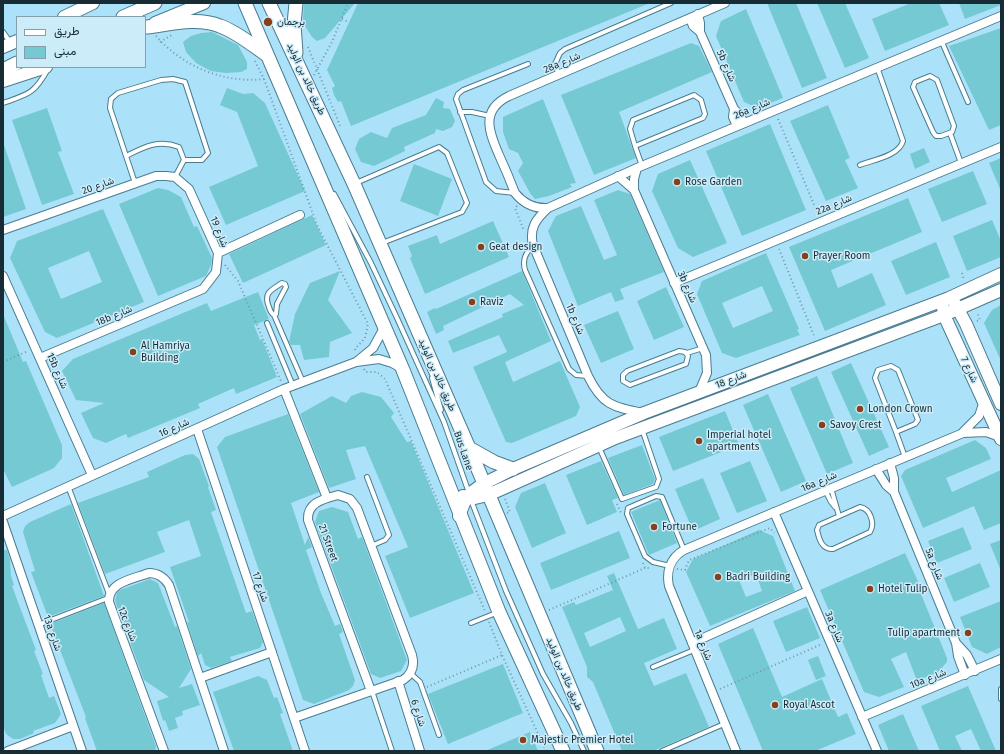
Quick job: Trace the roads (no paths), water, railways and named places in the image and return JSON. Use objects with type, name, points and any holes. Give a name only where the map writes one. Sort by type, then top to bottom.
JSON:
[{"type":"main road","points":[[125,16],[155,3]]},
{"type":"main road","points":[[245,3],[403,370],[459,516],[493,614],[564,751]]},
{"type":"main road","name":"طريق خالد بن الوليد","points":[[270,3],[354,184],[469,448],[538,615],[597,751]]},
{"type":"main road","points":[[296,3],[294,24],[297,61]]},
{"type":"main road","points":[[146,27],[189,21],[214,24],[236,34],[267,55]]},
{"type":"main road","points":[[3,70],[16,64]]},
{"type":"main road","points":[[469,448],[494,462],[513,469]]},
{"type":"street","points":[[66,16],[93,3]]},
{"type":"street","points":[[146,27],[204,3]]},
{"type":"street","name":"28a شارع","points":[[490,116],[492,110],[502,99],[559,76],[725,3]]},
{"type":"street","name":"5b شارع","points":[[694,16],[700,23],[700,32],[734,109],[733,117],[740,124]]},
{"type":"street","name":"26a شارع","points":[[548,208],[618,176],[740,124],[1001,16]]},
{"type":"street","points":[[3,81],[45,68]]},
{"type":"street","points":[[490,116],[490,134],[518,196],[533,207],[548,208]]},
{"type":"street","name":"22a شارع","points":[[674,282],[1001,147]]},
{"type":"street","points":[[634,190],[634,179],[639,167]]},
{"type":"street","name":"شارع 20","points":[[3,230],[156,176],[175,177]]},
{"type":"street","name":"3b شارع","points":[[618,176],[634,190],[703,348],[707,361],[708,374],[699,392]]},
{"type":"street","name":"شارع 19","points":[[175,177],[183,182],[194,197],[218,256],[218,265],[212,278],[197,292]]},
{"type":"street","name":"1b شارع","points":[[548,208],[535,220],[531,236],[532,245],[588,376],[596,391],[610,405],[644,413]]},
{"type":"street","points":[[218,256],[300,215]]},
{"type":"street","name":"شارع 18","points":[[486,490],[513,469],[644,413],[947,299],[1001,274]]},
{"type":"street","name":"15b شارع","points":[[3,276],[92,475]]},
{"type":"street","name":"شارع 18","points":[[469,497],[642,428],[944,315],[1001,290]]},
{"type":"street","name":"18b شارع","points":[[40,358],[197,292]]},
{"type":"street","name":"شارع 7","points":[[1001,404],[959,308],[947,299],[944,315],[1001,438]]},
{"type":"street","name":"شارع 16","points":[[359,361],[377,344],[384,328]]},
{"type":"street","name":"شارع 16","points":[[3,516],[284,389],[359,361],[372,359],[386,360],[403,370]]},
{"type":"street","points":[[284,389],[327,498]]},
{"type":"street","name":"16a شارع","points":[[963,433],[979,416],[984,401]]},
{"type":"street","name":"شارع 17","points":[[197,429],[305,751]]},
{"type":"street","name":"16a شارع","points":[[684,550],[963,433],[986,432],[1001,438]]},
{"type":"street","name":"5a شارع","points":[[890,463],[894,478],[894,492],[956,643],[958,656],[965,675]]},
{"type":"street","name":"5a شارع","points":[[876,469],[886,485],[894,492]]},
{"type":"street","points":[[449,489],[469,497],[459,516]]},
{"type":"street","name":"21 Street","points":[[372,691],[308,520],[309,510],[312,505],[327,498],[338,495],[350,498],[354,503],[412,655],[414,665],[410,674]]},
{"type":"street","name":"3a شارع","points":[[774,512],[876,751]]},
{"type":"street","name":"13a شارع","points":[[3,522],[82,751]]},
{"type":"street","points":[[670,566],[676,556],[684,550]]},
{"type":"street","name":"1a شارع","points":[[670,566],[668,574],[669,586],[711,693],[736,751]]},
{"type":"street","points":[[109,596],[118,584],[149,573],[154,573],[163,577],[169,585],[224,751]]},
{"type":"street","points":[[693,647],[808,591]]},
{"type":"street","name":"12c شارع","points":[[109,596],[110,607],[164,751]]},
{"type":"street","name":"5a شارع","points":[[956,643],[967,655],[975,671]]},
{"type":"street","points":[[200,678],[272,652]]},
{"type":"street","name":"10a شارع","points":[[862,716],[1001,660]]},
{"type":"street","points":[[294,718],[372,691],[398,681],[410,674]]},
{"type":"street","name":"شارع 6","points":[[398,681],[420,751]]},
{"type":"street","points":[[8,751],[73,726]]},
{"type":"lane","points":[[559,76],[555,64],[557,58],[565,49],[671,3]]},
{"type":"lane","points":[[3,32],[10,44]]},
{"type":"lane","points":[[941,40],[968,102]]},
{"type":"lane","points":[[518,196],[496,190],[486,182],[456,99],[460,91],[528,64]]},
{"type":"lane","points":[[860,166],[895,152],[902,146],[903,141],[877,67]]},
{"type":"lane","points":[[3,103],[25,96],[34,91],[47,68]]},
{"type":"lane","points":[[930,76],[937,80],[954,126],[954,131],[950,133],[941,136],[935,134],[913,89],[915,82],[930,76]]},
{"type":"lane","points":[[135,183],[110,108],[111,99],[118,92],[154,81],[173,79],[185,82],[208,150],[207,156],[202,160],[184,160]]},
{"type":"lane","points":[[635,146],[700,120],[705,114],[701,100],[697,96],[691,96],[633,120],[630,129],[639,167]]},
{"type":"lane","points":[[460,112],[472,112],[490,116]]},
{"type":"lane","points":[[950,133],[961,163]]},
{"type":"lane","points":[[126,156],[155,144],[167,143],[179,147],[184,160],[175,177]]},
{"type":"lane","points":[[354,184],[439,147],[447,153],[467,203],[462,212],[379,244]]},
{"type":"lane","name":"Bus Lane","points":[[314,163],[342,208],[371,263],[444,422],[469,497],[506,591],[543,674],[571,723],[584,751]]},
{"type":"lane","points":[[532,245],[523,260],[525,270],[569,369],[576,375],[588,376]]},
{"type":"lane","points":[[274,315],[276,314],[278,299],[286,288],[284,284],[270,291],[266,296],[267,302],[303,382]]},
{"type":"lane","points":[[267,323],[293,386]]},
{"type":"lane","points":[[422,341],[444,422]]},
{"type":"lane","points":[[687,353],[688,361],[684,365],[630,385],[623,381],[623,375],[627,371],[680,351],[687,353],[703,348]]},
{"type":"lane","points":[[896,432],[915,424],[918,420],[898,370],[891,366],[878,370],[875,378],[905,457]]},
{"type":"lane","points":[[598,445],[622,499],[656,487],[659,479],[642,428]]},
{"type":"lane","points":[[367,477],[388,533],[387,539],[371,546]]},
{"type":"lane","points":[[38,625],[109,596],[68,486]]},
{"type":"lane","points":[[828,489],[830,502],[835,507],[839,516]]},
{"type":"lane","points":[[670,566],[653,562],[645,556],[627,514],[628,508],[656,496],[662,497],[684,550]]},
{"type":"lane","points":[[860,508],[866,509],[872,523],[872,530],[868,534],[832,549],[827,549],[821,543],[817,527],[821,523],[839,516],[860,508]]},
{"type":"lane","points":[[471,623],[493,614]]},
{"type":"lane","points":[[653,667],[693,647]]},
{"type":"lane","points":[[410,674],[417,679],[422,688],[439,735]]},
{"type":"lane","points":[[1001,689],[1001,699]]},
{"type":"lane","points":[[372,691],[392,751]]},
{"type":"lane","points":[[662,751],[724,724]]},
{"type":"place","name":"برجمان","points":[[268,22]]},
{"type":"place","name":"Rose Garden","points":[[677,182]]},
{"type":"place","name":"Geat design","points":[[481,247]]},
{"type":"place","name":"Prayer Room","points":[[805,256]]},
{"type":"place","name":"Raviz","points":[[472,302]]},
{"type":"place","name":"Al Hamriya Building","points":[[133,352]]},
{"type":"place","name":"London Crown","points":[[860,409]]},
{"type":"place","name":"Savoy Crest","points":[[822,425]]},
{"type":"place","name":"Imperial hotel apartments","points":[[699,441]]},
{"type":"place","name":"Fortune","points":[[654,527]]},
{"type":"place","name":"Badri Building","points":[[718,577]]},
{"type":"place","name":"Hotel Tulip","points":[[870,589]]},
{"type":"place","name":"Tulip apartment","points":[[968,633]]},
{"type":"place","name":"Royal Ascot","points":[[775,705]]},
{"type":"place","name":"Majestic Premier Hotel","points":[[523,740]]}]
